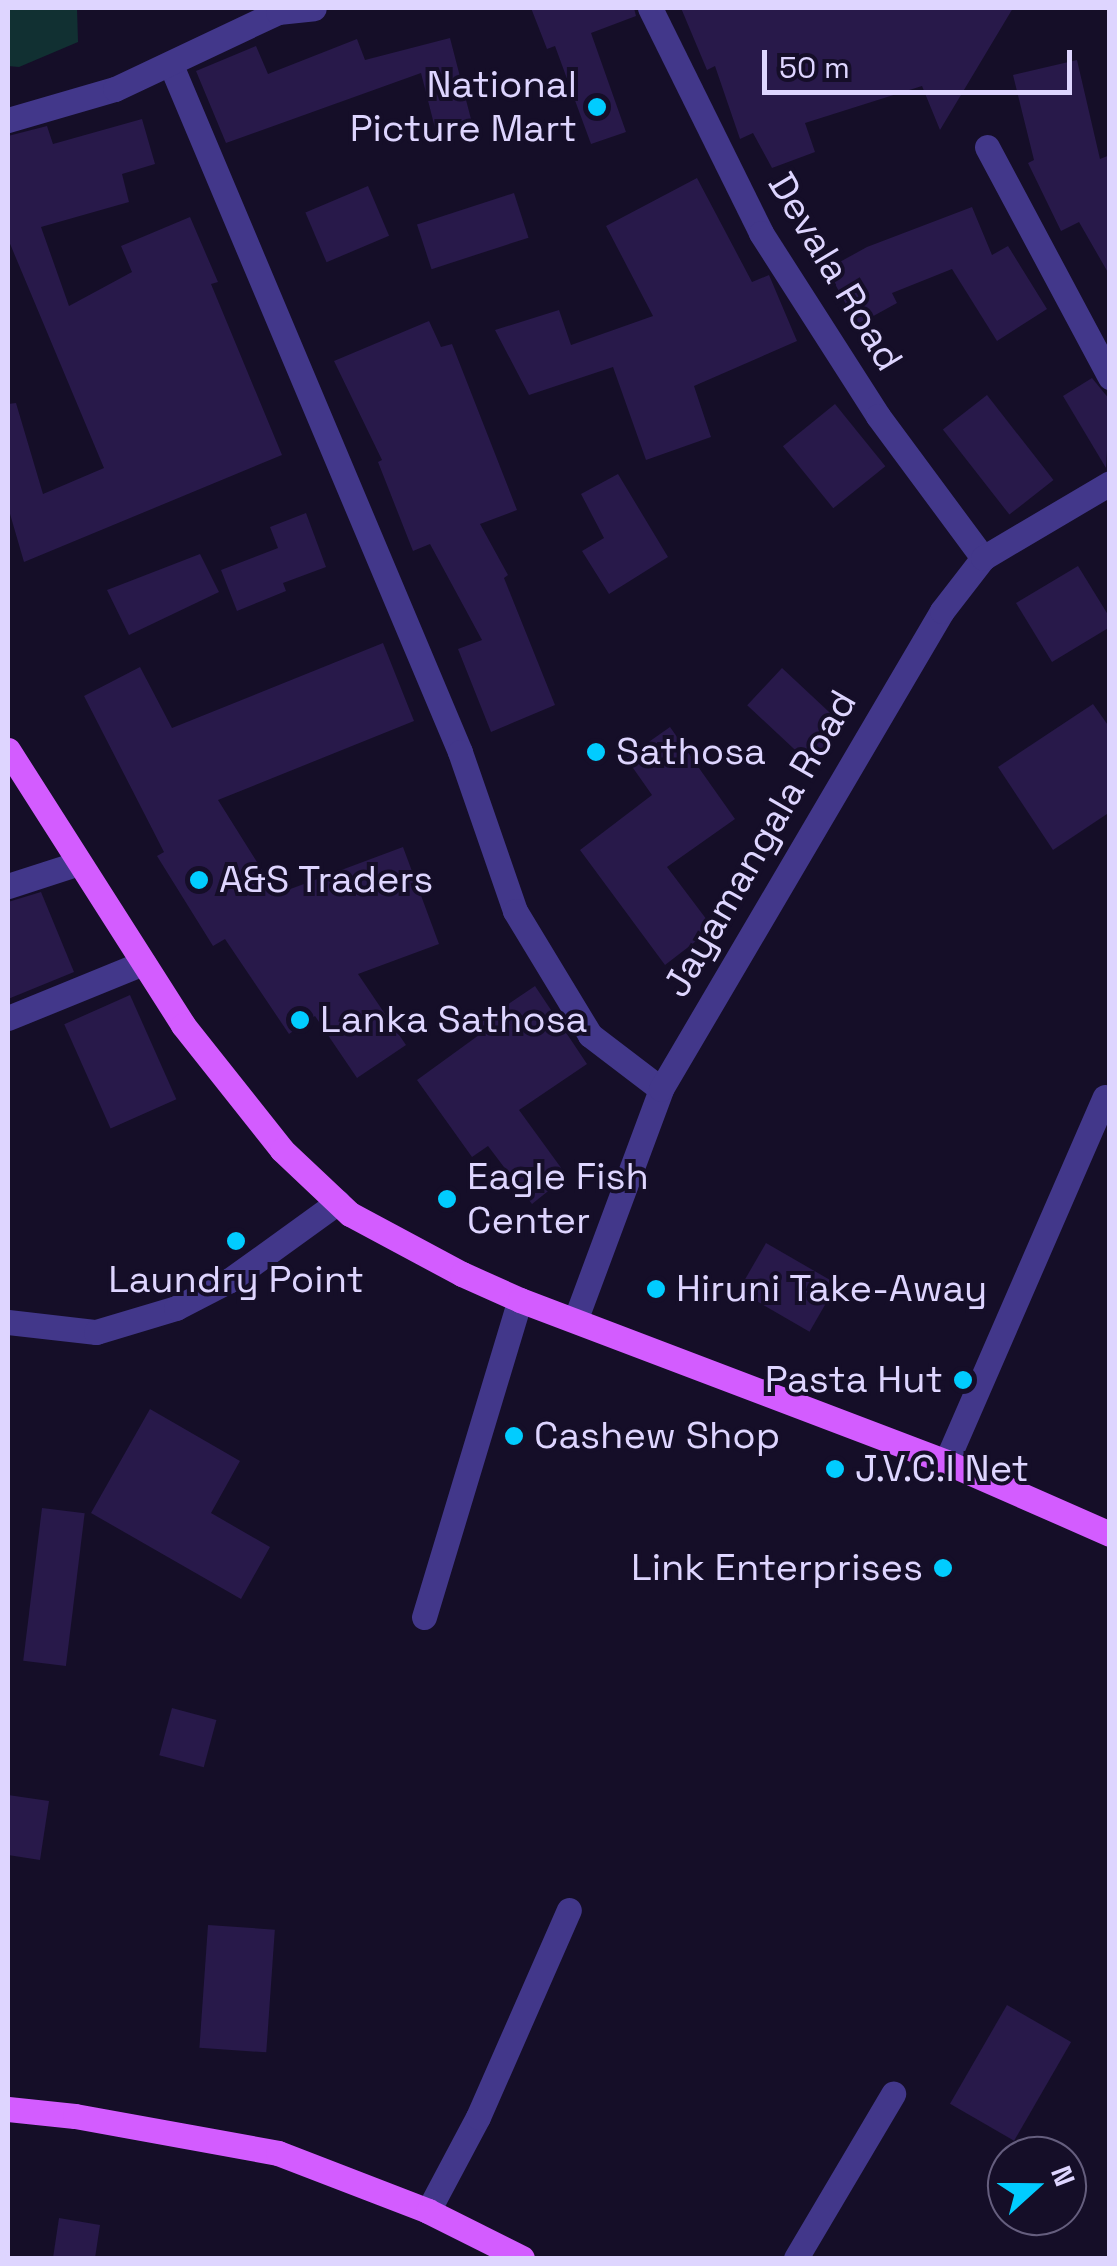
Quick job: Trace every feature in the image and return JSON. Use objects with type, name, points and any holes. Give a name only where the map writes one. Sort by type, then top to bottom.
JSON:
[{"type":"main road","points":[[8,750],[76,864],[183,1025],[282,1150],[338,1202],[399,1242],[520,1300],[576,1318],[946,1462],[1108,1530]]},
{"type":"main road","points":[[8,2109],[74,2116],[278,2153],[428,2210],[522,2258]]},
{"type":"street","points":[[8,120],[171,66],[278,12],[314,8]]},
{"type":"street","name":"Devala Road","points":[[650,8],[761,233],[878,416],[983,558]]},
{"type":"street","points":[[171,66],[460,752],[514,910],[590,1035],[661,1089]]},
{"type":"street","points":[[987,147],[1110,377]]},
{"type":"street","name":"Jayamangala Road","points":[[576,1318],[661,1089],[942,611],[983,558],[1110,483]]},
{"type":"street","points":[[8,886],[76,864]]},
{"type":"street","points":[[8,1018],[142,963]]},
{"type":"street","points":[[946,1462],[1006,1314],[1064,1199],[1105,1097]]},
{"type":"street","points":[[8,1322],[96,1332],[176,1308],[230,1280],[338,1202]]},
{"type":"street","points":[[424,1617],[520,1300]]},
{"type":"street","points":[[428,2210],[478,2116],[568,1910]]},
{"type":"street","points":[[796,2258],[892,2094]]},
{"type":"green space","points":[[8,8],[77,8],[78,42],[19,67],[8,66]]},
{"type":"building","points":[[531,8],[634,8],[636,16],[591,33],[626,132],[591,144],[555,46],[547,49]]},
{"type":"building","points":[[681,8],[1013,8],[940,130],[922,86],[805,123],[815,152],[772,168],[753,133],[740,139],[715,66],[707,70]]},
{"type":"building","points":[[450,38],[472,123],[436,132],[421,73],[226,143],[196,71],[256,46],[268,74],[357,39],[365,60]]},
{"type":"building","points":[[1077,60],[1100,159],[1110,155],[1110,276],[1079,222],[1061,231],[1028,163],[1034,160],[1013,75]]},
{"type":"building","points":[[142,119],[155,164],[122,174],[129,202],[41,227],[69,306],[132,272],[121,246],[190,217],[218,282],[211,284],[282,455],[24,562],[8,507],[8,404],[16,403],[43,494],[104,468],[8,239],[8,136],[47,126],[53,144]]},
{"type":"building","points":[[697,178],[752,282],[769,275],[797,341],[694,386],[711,437],[646,460],[613,367],[529,395],[495,330],[559,310],[571,345],[653,316],[606,226]]},
{"type":"building","points":[[368,186],[389,236],[327,262],[305,213]]},
{"type":"building","points":[[514,193],[529,238],[432,269],[417,225]]},
{"type":"building","points":[[972,207],[992,255],[1008,246],[1047,309],[997,341],[952,269],[892,293],[897,303],[857,325],[827,269],[867,247]]},
{"type":"building","points":[[429,321],[441,347],[452,344],[517,510],[480,524],[508,575],[504,578],[555,705],[491,732],[458,649],[482,640],[430,544],[413,551],[378,462],[382,460],[334,361]]},
{"type":"building","points":[[1092,378],[1110,400],[1106,468],[1063,396]]},
{"type":"building","points":[[987,395],[1053,480],[1009,515],[943,429]]},
{"type":"building","points":[[835,404],[885,466],[833,508],[783,446]]},
{"type":"building","points":[[618,474],[668,557],[609,594],[582,551],[604,538],[581,494]]},
{"type":"building","points":[[306,513],[326,567],[283,583],[286,591],[237,611],[221,570],[278,548],[270,527]]},
{"type":"building","points":[[200,554],[219,592],[129,635],[107,590]]},
{"type":"building","points":[[1078,566],[1110,618],[1110,627],[1052,662],[1016,603]]},
{"type":"building","points":[[383,643],[414,721],[218,800],[277,894],[403,847],[439,944],[358,974],[406,1045],[357,1078],[315,1016],[289,1034],[225,939],[213,946],[157,856],[164,852],[84,696],[140,667],[172,728]]},
{"type":"building","points":[[782,668],[845,727],[810,764],[747,705]]},
{"type":"building","points":[[1093,704],[1110,728],[1110,812],[1053,850],[998,767]]},
{"type":"building","points":[[670,727],[735,819],[667,867],[713,928],[665,965],[580,850],[652,795],[626,758]]},
{"type":"building","points":[[41,892],[74,972],[8,999],[8,902]]},
{"type":"building","points":[[535,986],[587,1064],[519,1110],[567,1176],[532,1204],[488,1146],[472,1157],[417,1080],[479,1035],[474,1027]]},
{"type":"building","points":[[130,995],[176,1099],[111,1128],[64,1024]]},
{"type":"building","points":[[766,1243],[837,1284],[810,1332],[738,1291]]},
{"type":"building","points":[[150,1409],[240,1461],[211,1513],[270,1547],[241,1599],[91,1513]]},
{"type":"building","points":[[42,1508],[85,1513],[66,1666],[23,1661]]},
{"type":"building","points":[[172,1708],[216,1720],[204,1767],[159,1755]]},
{"type":"building","points":[[8,1795],[49,1801],[40,1860],[8,1855]]},
{"type":"building","points":[[208,1925],[275,1930],[266,2052],[199,2048]]},
{"type":"building","points":[[1007,2005],[1071,2042],[1017,2136],[1006,2136],[950,2104]]},
{"type":"building","points":[[59,2218],[100,2225],[95,2258],[53,2258]]},
{"type":"place","name":"National Picture Mart","points":[[597,107]]},
{"type":"place","name":"Sathosa","points":[[596,752]]},
{"type":"place","name":"A&S Traders","points":[[199,880]]},
{"type":"place","name":"Lanka Sathosa","points":[[300,1020]]},
{"type":"place","name":"Eagle Fish Center","points":[[447,1199]]},
{"type":"place","name":"Laundry Point","points":[[236,1241]]},
{"type":"place","name":"Hiruni Take-Away","points":[[656,1289]]},
{"type":"place","name":"Pasta Hut","points":[[963,1380]]},
{"type":"place","name":"Cashew Shop","points":[[514,1436]]},
{"type":"place","name":"J.V.C.I Net","points":[[835,1469]]},
{"type":"place","name":"Link Enterprises","points":[[943,1568]]}]
